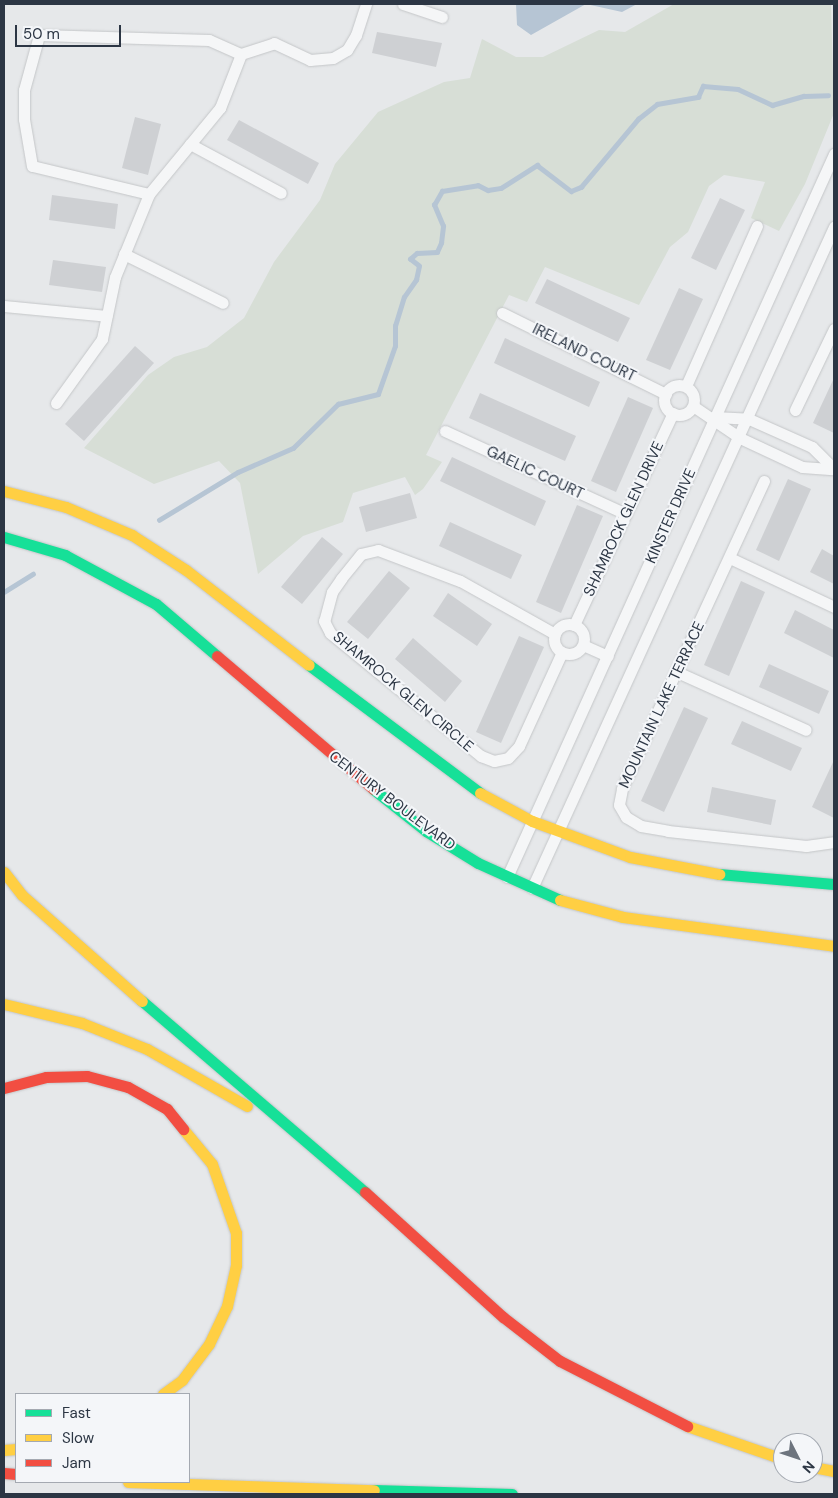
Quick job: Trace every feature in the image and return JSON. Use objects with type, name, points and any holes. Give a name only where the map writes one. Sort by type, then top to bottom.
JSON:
[{"type":"main road","points":[[4,491],[66,507],[132,535],[179,565],[308,660],[463,784],[532,821],[630,857],[700,872],[834,884]]},
{"type":"main road","name":"CENTURY BOULEVARD","points":[[4,537],[65,555],[156,604],[426,831],[508,877],[563,901],[658,924],[834,946]]},
{"type":"main road","points":[[4,872],[22,894],[365,1195],[560,1361],[676,1422],[773,1456]]},
{"type":"main road","points":[[4,1004],[82,1023],[147,1049],[216,1084],[365,1195]]},
{"type":"main road","points":[[4,1088],[46,1077],[87,1076],[128,1087],[167,1109],[212,1164],[236,1234],[236,1266],[228,1306],[209,1344],[182,1380],[164,1393]]},
{"type":"main road","points":[[160,1483],[512,1494]]},
{"type":"street","points":[[149,194],[32,166],[24,119],[24,90],[39,35],[209,40],[241,54],[274,44],[310,60],[333,58],[347,50],[356,35],[366,4]]},
{"type":"street","points":[[403,4],[442,17]]},
{"type":"street","points":[[56,403],[93,357],[107,316],[124,254],[149,194],[220,108],[241,54]]},
{"type":"street","points":[[190,144],[281,193]]},
{"type":"street","name":"KINSTER DRIVE","points":[[508,877],[834,154]]},
{"type":"street","points":[[686,386],[757,226]]},
{"type":"street","name":"KINSTER DRIVE","points":[[532,888],[561,833],[834,227]]},
{"type":"street","points":[[124,254],[223,303]]},
{"type":"street","points":[[4,306],[107,316]]},
{"type":"street","name":"IRELAND COURT","points":[[502,313],[666,394]]},
{"type":"street","points":[[795,410],[834,329]]},
{"type":"street","points":[[686,386],[692,393],[693,406]]},
{"type":"street","points":[[686,386],[671,387],[666,394],[665,404],[673,413],[684,414],[693,406]]},
{"type":"street","points":[[693,406],[714,418],[740,438],[802,466],[834,469]]},
{"type":"street","name":"SHAMROCK GLEN DRIVE","points":[[574,625],[673,413]]},
{"type":"street","points":[[714,418],[749,419],[812,447],[834,469]]},
{"type":"street","name":"GAELIC COURT","points":[[444,431],[626,514]]},
{"type":"street","name":"MOUNTAIN LAKE TERRACE","points":[[764,481],[622,789],[619,805],[626,817],[668,831],[806,846],[834,842]]},
{"type":"street","name":"SHAMROCK GLEN CIRCLE","points":[[555,634],[460,581],[378,550],[361,554],[341,579],[332,592],[324,621],[330,633],[481,756],[494,761],[508,758],[519,746],[562,652]]},
{"type":"street","points":[[730,558],[834,607]]},
{"type":"street","points":[[574,625],[582,632],[583,645],[574,653],[562,652],[555,643],[555,634],[561,626],[574,625]]},
{"type":"street","points":[[583,645],[608,656]]},
{"type":"street","points":[[677,672],[806,730]]},
{"type":"shaded area","points":[[674,4],[831,4],[834,113],[805,184],[779,231],[751,218],[765,182],[724,175],[709,186],[688,232],[670,247],[639,305],[545,267],[527,302],[509,295],[426,455],[442,462],[423,489],[415,495],[405,477],[353,493],[343,522],[303,536],[258,574],[240,483],[219,461],[154,484],[84,448],[148,375],[174,357],[207,347],[244,318],[274,262],[320,200],[335,164],[378,112],[444,82],[470,78],[482,39],[516,57],[543,57],[599,30],[625,32]]},
{"type":"water","points":[[516,4],[586,4],[531,35],[517,25]]},
{"type":"water","points":[[586,4],[637,4],[622,12]]},
{"type":"building","points":[[377,32],[442,43],[436,67],[372,53]]},
{"type":"building","points":[[135,117],[161,124],[148,175],[122,168]]},
{"type":"building","points":[[239,120],[319,163],[308,184],[227,140]]},
{"type":"building","points":[[52,195],[118,204],[115,229],[49,220]]},
{"type":"building","points":[[720,198],[745,210],[716,270],[691,258]]},
{"type":"building","points":[[53,260],[106,267],[102,292],[49,285]]},
{"type":"building","points":[[547,279],[630,318],[618,342],[535,303]]},
{"type":"building","points":[[679,288],[703,299],[670,370],[646,360]]},
{"type":"building","points":[[505,338],[600,382],[589,407],[494,363]]},
{"type":"building","points":[[135,346],[154,363],[84,441],[65,424]]},
{"type":"building","points":[[834,378],[834,433],[813,423]]},
{"type":"building","points":[[480,393],[576,436],[565,461],[469,418]]},
{"type":"building","points":[[628,397],[653,408],[616,492],[591,481]]},
{"type":"building","points":[[452,457],[546,501],[535,526],[440,481]]},
{"type":"building","points":[[788,479],[811,489],[779,561],[756,550]]},
{"type":"building","points":[[410,493],[417,518],[366,532],[359,507]]},
{"type":"building","points":[[577,505],[603,516],[561,613],[536,602]]},
{"type":"building","points":[[450,522],[522,555],[511,579],[439,546]]},
{"type":"building","points":[[322,537],[343,554],[302,604],[281,587]]},
{"type":"building","points":[[822,549],[834,556],[834,584],[810,572]]},
{"type":"building","points":[[389,571],[410,588],[368,639],[347,622]]},
{"type":"building","points":[[741,581],[765,592],[729,676],[704,665]]},
{"type":"building","points":[[448,593],[492,624],[477,646],[433,616]]},
{"type":"building","points":[[795,610],[834,630],[834,658],[784,633]]},
{"type":"building","points":[[519,636],[544,647],[501,743],[476,732]]},
{"type":"building","points":[[413,638],[462,681],[445,702],[395,659]]},
{"type":"building","points":[[769,664],[829,691],[819,714],[759,687]]},
{"type":"building","points":[[684,707],[708,718],[664,812],[641,801]]},
{"type":"building","points":[[742,721],[802,748],[791,771],[731,744]]},
{"type":"building","points":[[834,760],[834,818],[812,807]]},
{"type":"building","points":[[712,787],[776,800],[771,825],[707,812]]},
{"type":"waterway","points":[[159,520],[238,472],[293,448],[338,404],[378,394],[395,346],[395,326],[404,297],[416,280],[419,266],[410,259],[417,253],[437,252],[441,243],[443,226],[434,205],[442,191],[478,185],[488,190],[501,188],[537,165],[571,191],[581,187],[638,119],[657,104],[698,97],[703,86],[738,89],[772,105],[804,96],[828,95]]},
{"type":"waterway","points":[[4,592],[33,574]]},
{"type":"traffic: fast","points":[[4,537],[65,555],[156,604],[217,656]]},
{"type":"traffic: fast","points":[[309,665],[480,793]]},
{"type":"traffic: fast","points":[[373,789],[426,831],[478,863],[560,900]]},
{"type":"traffic: fast","points":[[719,874],[834,884]]},
{"type":"traffic: fast","points":[[142,1001],[365,1192]]},
{"type":"traffic: fast","points":[[374,1490],[512,1494]]},
{"type":"traffic: slow","points":[[4,491],[66,507],[132,535],[186,570],[309,665]]},
{"type":"traffic: slow","points":[[480,793],[532,821],[630,857],[719,874]]},
{"type":"traffic: slow","points":[[4,872],[22,895],[142,1001]]},
{"type":"traffic: slow","points":[[560,900],[623,917],[834,946]]},
{"type":"traffic: slow","points":[[4,1004],[82,1023],[147,1049],[247,1106]]},
{"type":"traffic: slow","points":[[164,1393],[182,1380],[209,1344],[227,1306],[236,1265],[236,1233],[212,1164],[183,1129]]},
{"type":"traffic: slow","points":[[687,1426],[773,1456]]},
{"type":"traffic: slow","points":[[4,1450],[15,1449]]},
{"type":"traffic: slow","points":[[823,1469],[834,1471]]},
{"type":"traffic: slow","points":[[159,1483],[374,1490]]},
{"type":"traffic: jam","points":[[217,656],[373,789]]},
{"type":"traffic: jam","points":[[4,1088],[46,1077],[87,1076],[128,1087],[167,1109],[183,1129]]},
{"type":"traffic: jam","points":[[365,1192],[503,1317],[560,1361],[687,1426]]},
{"type":"traffic: jam","points":[[4,1473],[15,1474]]}]
